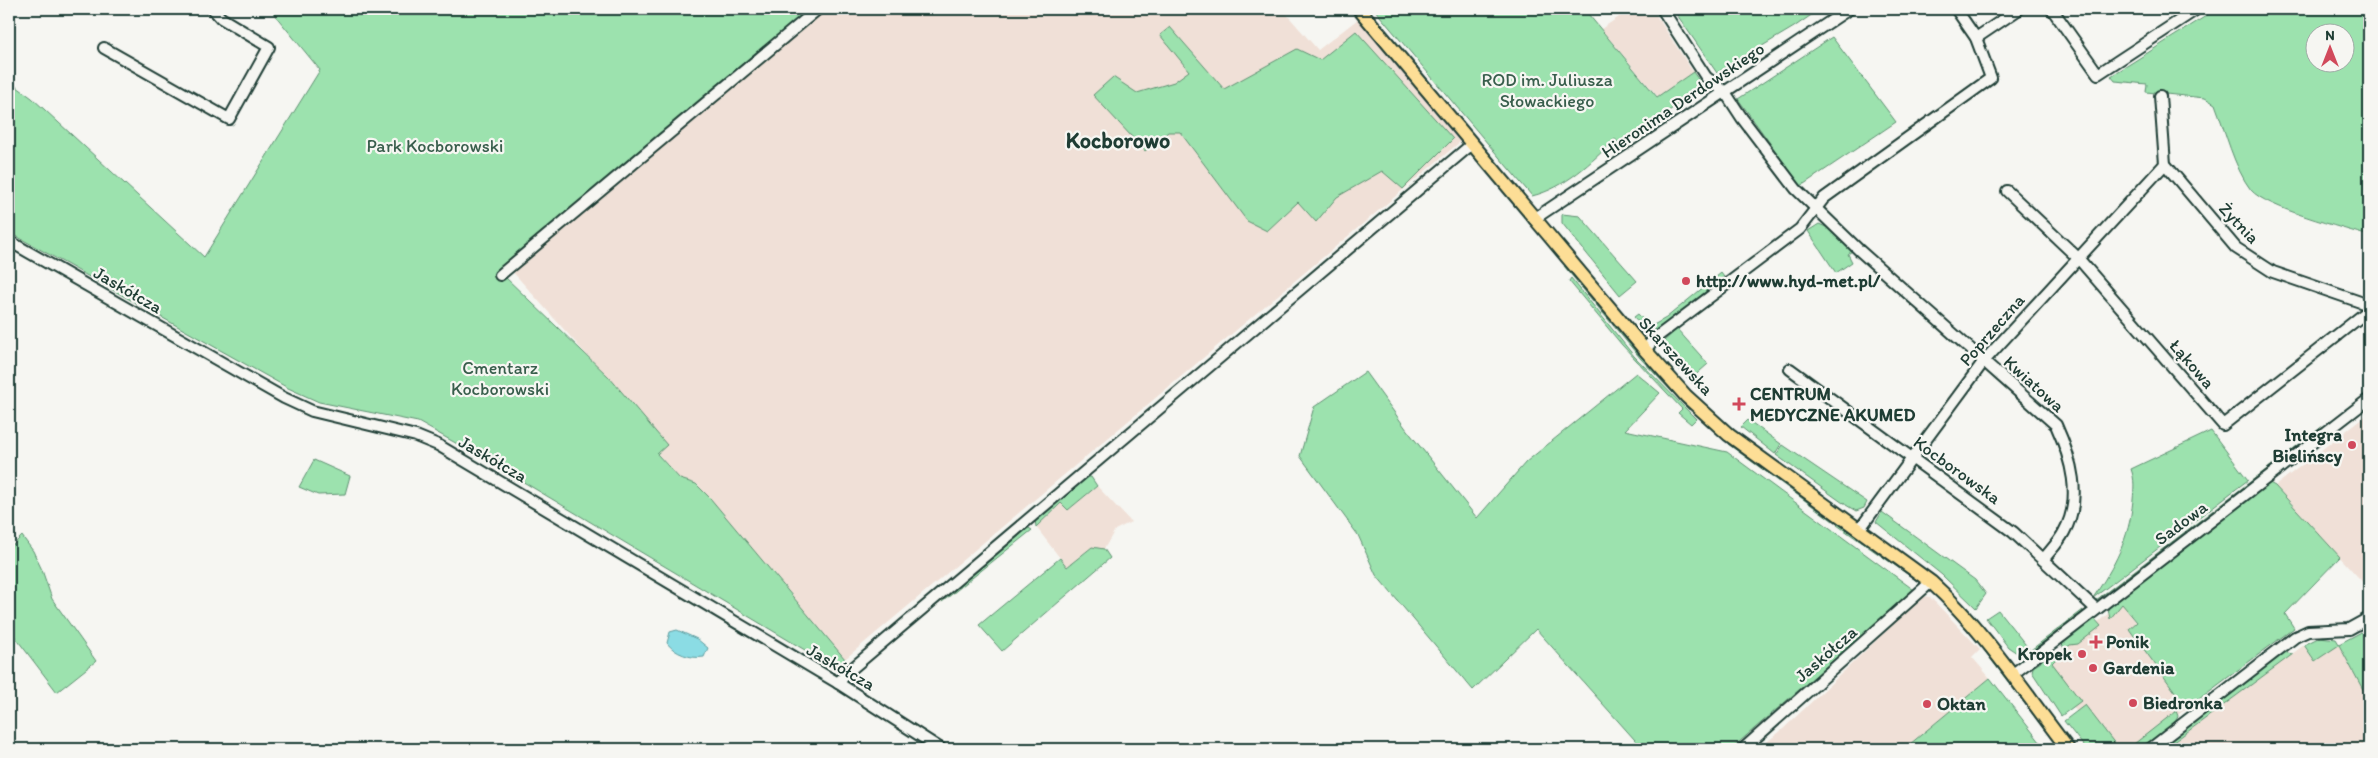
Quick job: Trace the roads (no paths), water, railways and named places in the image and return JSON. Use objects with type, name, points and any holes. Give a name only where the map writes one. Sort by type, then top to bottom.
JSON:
[{"type":"main road","name":"Skarszewska","points":[[1359,9],[1534,219],[1686,396],[1729,435],[1931,582],[1960,609],[2013,674],[2068,749]]},
{"type":"street","points":[[104,48],[229,119],[269,47],[221,18],[213,9]]},
{"type":"street","points":[[500,275],[818,9]]},
{"type":"street","name":"Kwiatowa","points":[[1662,9],[1706,77],[1725,92],[1796,189],[1860,251],[2056,425],[2069,454],[2075,496],[2065,532],[2043,560]]},
{"type":"street","name":"Hieronima Derdowskiego","points":[[1534,219],[1849,9]]},
{"type":"street","points":[[1645,350],[1654,339],[1800,229],[1824,198],[1991,78],[1976,38],[1956,9]]},
{"type":"street","points":[[1976,38],[2019,9]]},
{"type":"street","points":[[2052,9],[2098,74],[2197,9]]},
{"type":"street","points":[[2160,96],[2165,164]]},
{"type":"street","points":[[838,684],[849,671],[1472,144]]},
{"type":"street","name":"Poprzeczna","points":[[1859,530],[1984,361],[2165,164]]},
{"type":"street","name":"Żytnia","points":[[2165,164],[2236,248],[2260,266],[2369,305]]},
{"type":"street","name":"Łąkowa","points":[[2007,191],[2078,258],[2223,425],[2369,310]]},
{"type":"street","name":"Jaskółcza","points":[[9,241],[291,401],[312,411],[416,436],[438,446],[838,684],[941,749]]},
{"type":"street","name":"Kocborowska","points":[[1790,369],[2013,532],[2096,609]]},
{"type":"street","name":"Sadowa","points":[[2013,674],[2369,399]]},
{"type":"street","name":"Jaskółcza","points":[[1742,749],[1931,582]]},
{"type":"street","points":[[2150,749],[2295,637],[2308,631],[2349,629],[2369,618]]},
{"type":"water","points":[[677,630],[697,639],[708,648],[704,657],[684,655],[670,647],[667,643],[670,632]]},
{"type":"place","name":"http://www.hyd-met.pl/","points":[[1686,281]]},
{"type":"place","name":"CENTRUM MEDYCZNE AKUMED","points":[[1739,404]]},
{"type":"place","name":"Integra Bielińscy","points":[[2352,445]]},
{"type":"place","name":"Ponik","points":[[2096,642]]},
{"type":"place","name":"Kropek","points":[[2082,654]]},
{"type":"place","name":"Gardenia","points":[[2093,668]]},
{"type":"place","name":"Biedronka","points":[[2133,703]]},
{"type":"place","name":"Oktan","points":[[1927,704]]},
{"type":"district","name":"Kocborowo","points":[[1118,140]]},
{"type":"park label","name":"ROD im. Juliusza Słowackiego","points":[[1547,90]]},
{"type":"park label","name":"Park Kocborowski","points":[[435,146]]},
{"type":"park label","name":"Cmentarz Kocborowski","points":[[500,378]]}]
